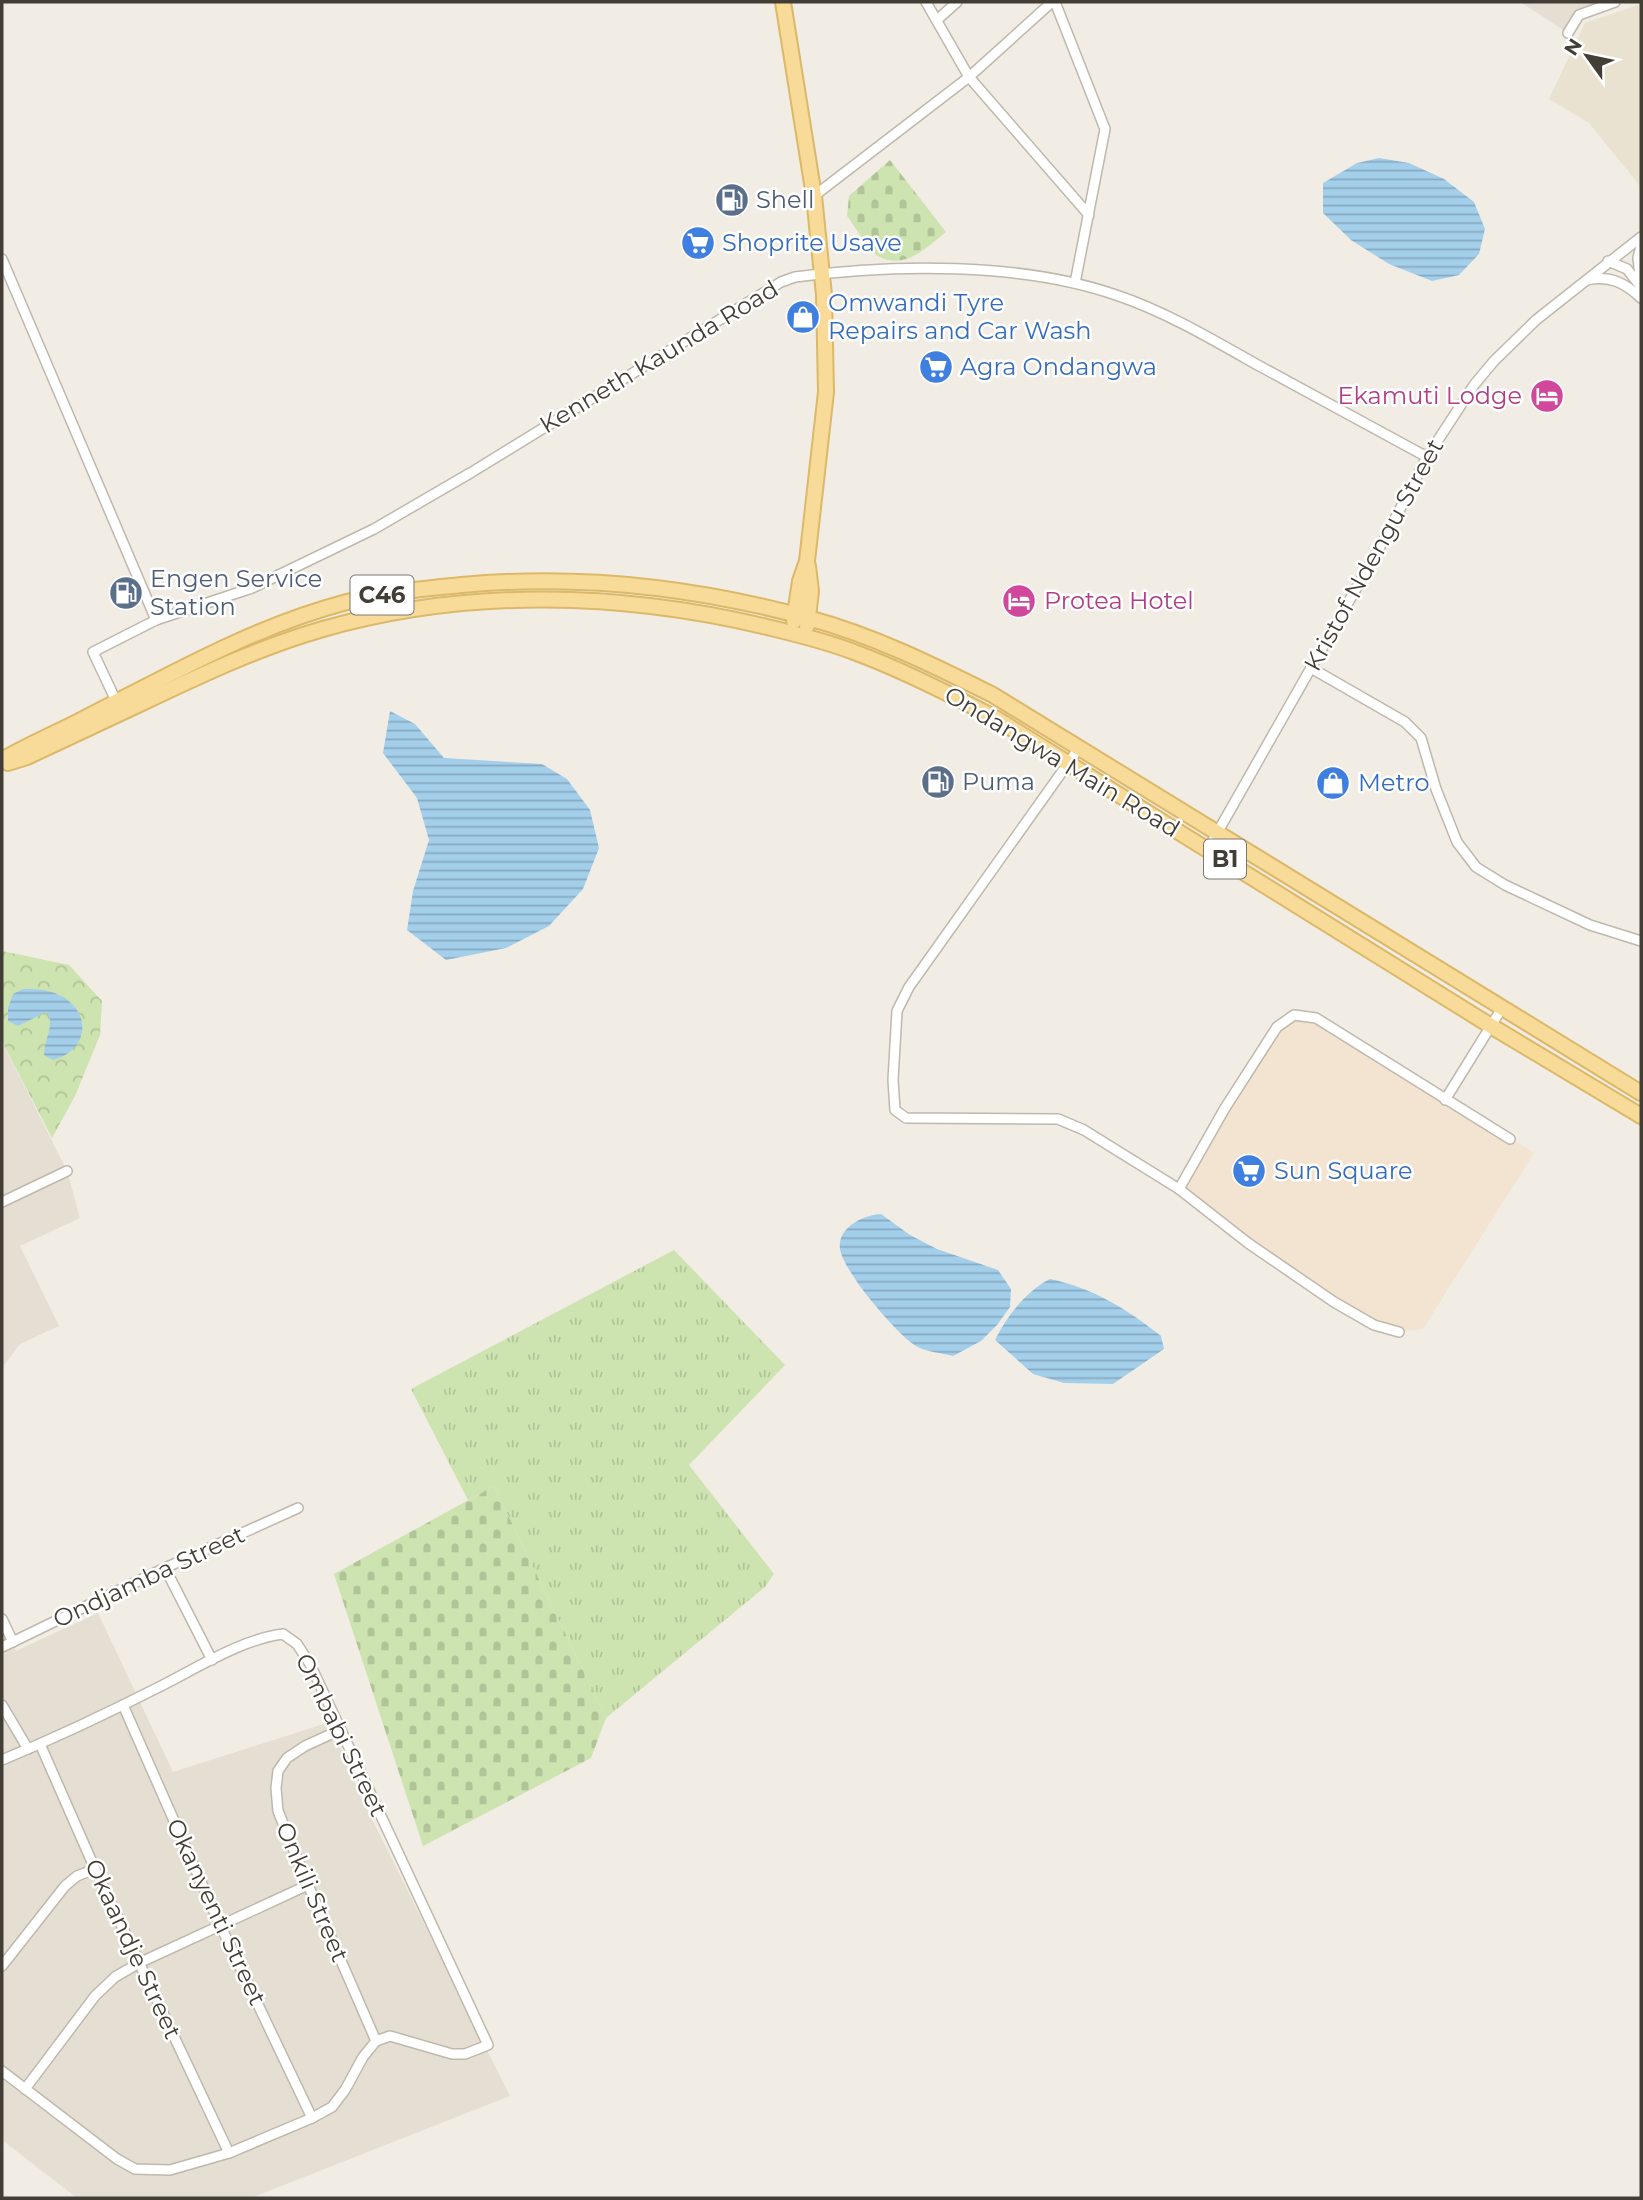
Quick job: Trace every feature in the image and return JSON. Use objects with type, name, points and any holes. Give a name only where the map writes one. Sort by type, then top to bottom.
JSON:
[{"type":"main road","points":[[783,2],[814,196],[824,296],[827,391],[807,561],[811,591],[802,616],[799,635]]},
{"type":"main road","name":"C46","points":[[119,707],[182,667],[274,626],[348,602],[383,594],[482,583],[592,582],[664,588],[716,596],[802,616]]},
{"type":"main road","name":"C46","points":[[2,762],[119,707],[258,650],[373,617],[481,601],[597,600],[662,605],[724,616],[799,635]]},
{"type":"main road","name":"Ondangwa Main Road","points":[[802,616],[871,639],[993,695],[1641,1093]]},
{"type":"main road","name":"Ondangwa Main Road","points":[[799,635],[853,652],[951,694],[997,719],[1491,1026],[1641,1116]]},
{"type":"street","points":[[926,2],[969,78],[1089,215]]},
{"type":"street","points":[[937,20],[957,2]]},
{"type":"street","points":[[814,196],[969,78],[1054,2],[1105,129],[1075,283]]},
{"type":"street","points":[[1568,33],[1579,15],[1615,2]]},
{"type":"street","name":"Kristof Ndengu Street","points":[[1208,849],[1386,537],[1427,457],[1474,385],[1536,320],[1641,237]]},
{"type":"street","points":[[1641,246],[1638,258],[1641,286]]},
{"type":"street","points":[[2,259],[156,620]]},
{"type":"street","points":[[1608,261],[1627,269],[1641,286]]},
{"type":"street","name":"Kenneth Kaunda Road","points":[[119,707],[93,652],[156,620],[252,588],[374,529],[472,472],[781,282],[820,274],[964,270],[1028,275],[1075,283],[1117,295],[1163,314],[1427,457]]},
{"type":"street","points":[[1584,281],[1607,278],[1623,284],[1641,298]]},
{"type":"street","points":[[1311,668],[1405,722],[1421,738],[1436,789],[1457,842],[1476,867],[1506,885],[1590,925],[1641,941]]},
{"type":"street","points":[[1079,748],[909,987],[897,1011],[892,1102],[895,1110],[905,1118],[1058,1119],[1084,1130],[1179,1189],[1248,1242],[1334,1302],[1374,1325],[1399,1332]]},
{"type":"street","points":[[1445,1100],[1502,1008]]},
{"type":"street","points":[[1179,1189],[1225,1108],[1277,1027],[1294,1015],[1315,1018],[1510,1139]]},
{"type":"street","points":[[2,1202],[67,1171]]},
{"type":"street","name":"Ondjamba Street","points":[[2,1647],[165,1568],[298,1508]]},
{"type":"street","points":[[165,1568],[212,1660]]},
{"type":"street","points":[[2,1619],[13,1642]]},
{"type":"street","name":"Ombabi Street","points":[[2,1760],[265,1636],[283,1634],[297,1644],[310,1664],[488,2045],[465,2054],[452,2054],[390,2036],[376,2041]]},
{"type":"street","points":[[2,1705],[28,1749]]},
{"type":"street","name":"Okanyenti Street","points":[[123,1705],[220,1925],[312,2118]]},
{"type":"street","name":"Onkili Street","points":[[340,1730],[287,1758],[278,1771],[278,1811],[307,1885],[376,2041]]},
{"type":"street","name":"Okaandje Street","points":[[40,1744],[95,1869],[229,2153]]},
{"type":"street","points":[[2,1966],[65,1886],[77,1876],[95,1869]]},
{"type":"street","points":[[25,2089],[95,1996],[115,1977],[139,1963],[307,1885]]},
{"type":"street","points":[[2,2071],[117,2159],[135,2169],[170,2170],[229,2153],[312,2118],[331,2107],[376,2041]]},
{"type":"shaded area","points":[[1520,2],[1616,2],[1577,17],[1568,33]]},
{"type":"shaded area","points":[[1641,4],[1641,187],[1589,123],[1549,99],[1585,23]]},
{"type":"shaded area","points":[[1294,1015],[1316,1018],[1534,1153],[1423,1329],[1399,1332],[1334,1302],[1179,1189],[1277,1027]]},
{"type":"shaded area","points":[[2,1041],[67,1171],[80,1218],[20,1246],[59,1326],[20,1344],[2,1368]]},
{"type":"shaded area","points":[[98,1613],[173,1772],[330,1722],[359,1793],[510,2096],[251,2198],[77,2198],[2,2140],[2,1620],[16,1651]]},
{"type":"green space","points":[[890,160],[946,232],[915,255],[897,261],[874,253],[847,216],[849,196]]},
{"type":"green space","points":[[2,951],[69,965],[102,1001],[100,1035],[75,1096],[52,1138],[2,1041]]},
{"type":"green space","points":[[674,1250],[785,1365],[689,1465],[774,1574],[765,1587],[606,1718],[494,1486],[468,1500],[411,1389]]},
{"type":"green space","points":[[494,1486],[606,1718],[591,1758],[423,1846],[334,1574]]},
{"type":"water","points":[[1379,158],[1409,163],[1444,179],[1474,202],[1485,229],[1479,254],[1459,275],[1432,281],[1389,264],[1351,240],[1323,213],[1323,183],[1357,163]]},
{"type":"water","points":[[390,711],[415,724],[444,758],[542,764],[567,779],[590,810],[599,848],[583,889],[549,926],[506,948],[446,960],[407,930],[413,891],[429,840],[417,798],[383,753]]},
{"type":"water","points":[[23,989],[56,994],[71,1003],[82,1021],[82,1031],[74,1049],[53,1060],[44,1055],[50,1026],[46,1012],[18,1026],[8,1021],[8,1008],[13,994]]},
{"type":"water","points":[[881,1214],[910,1235],[937,1249],[998,1270],[1011,1289],[1010,1307],[981,1341],[953,1356],[924,1350],[907,1340],[872,1302],[843,1259],[840,1241],[853,1224]]},
{"type":"water","points":[[1050,1279],[1081,1288],[1122,1308],[1161,1336],[1164,1349],[1113,1384],[1064,1383],[1033,1374],[995,1340],[1018,1305],[1033,1290]]},
{"type":"place","name":"Shell","points":[[732,200]]},
{"type":"place","name":"Shoprite Usave","points":[[698,243]]},
{"type":"place","name":"Omwandi Tyre Repairs and Car Wash","points":[[803,317]]},
{"type":"place","name":"Agra Ondangwa","points":[[936,367]]},
{"type":"place","name":"Ekamuti Lodge","points":[[1547,396]]},
{"type":"place","name":"Engen Service Station","points":[[126,593]]},
{"type":"place","name":"Protea Hotel","points":[[1019,601]]},
{"type":"place","name":"Puma","points":[[938,782]]},
{"type":"place","name":"Metro","points":[[1333,783]]},
{"type":"place","name":"Sun Square","points":[[1249,1171]]}]
